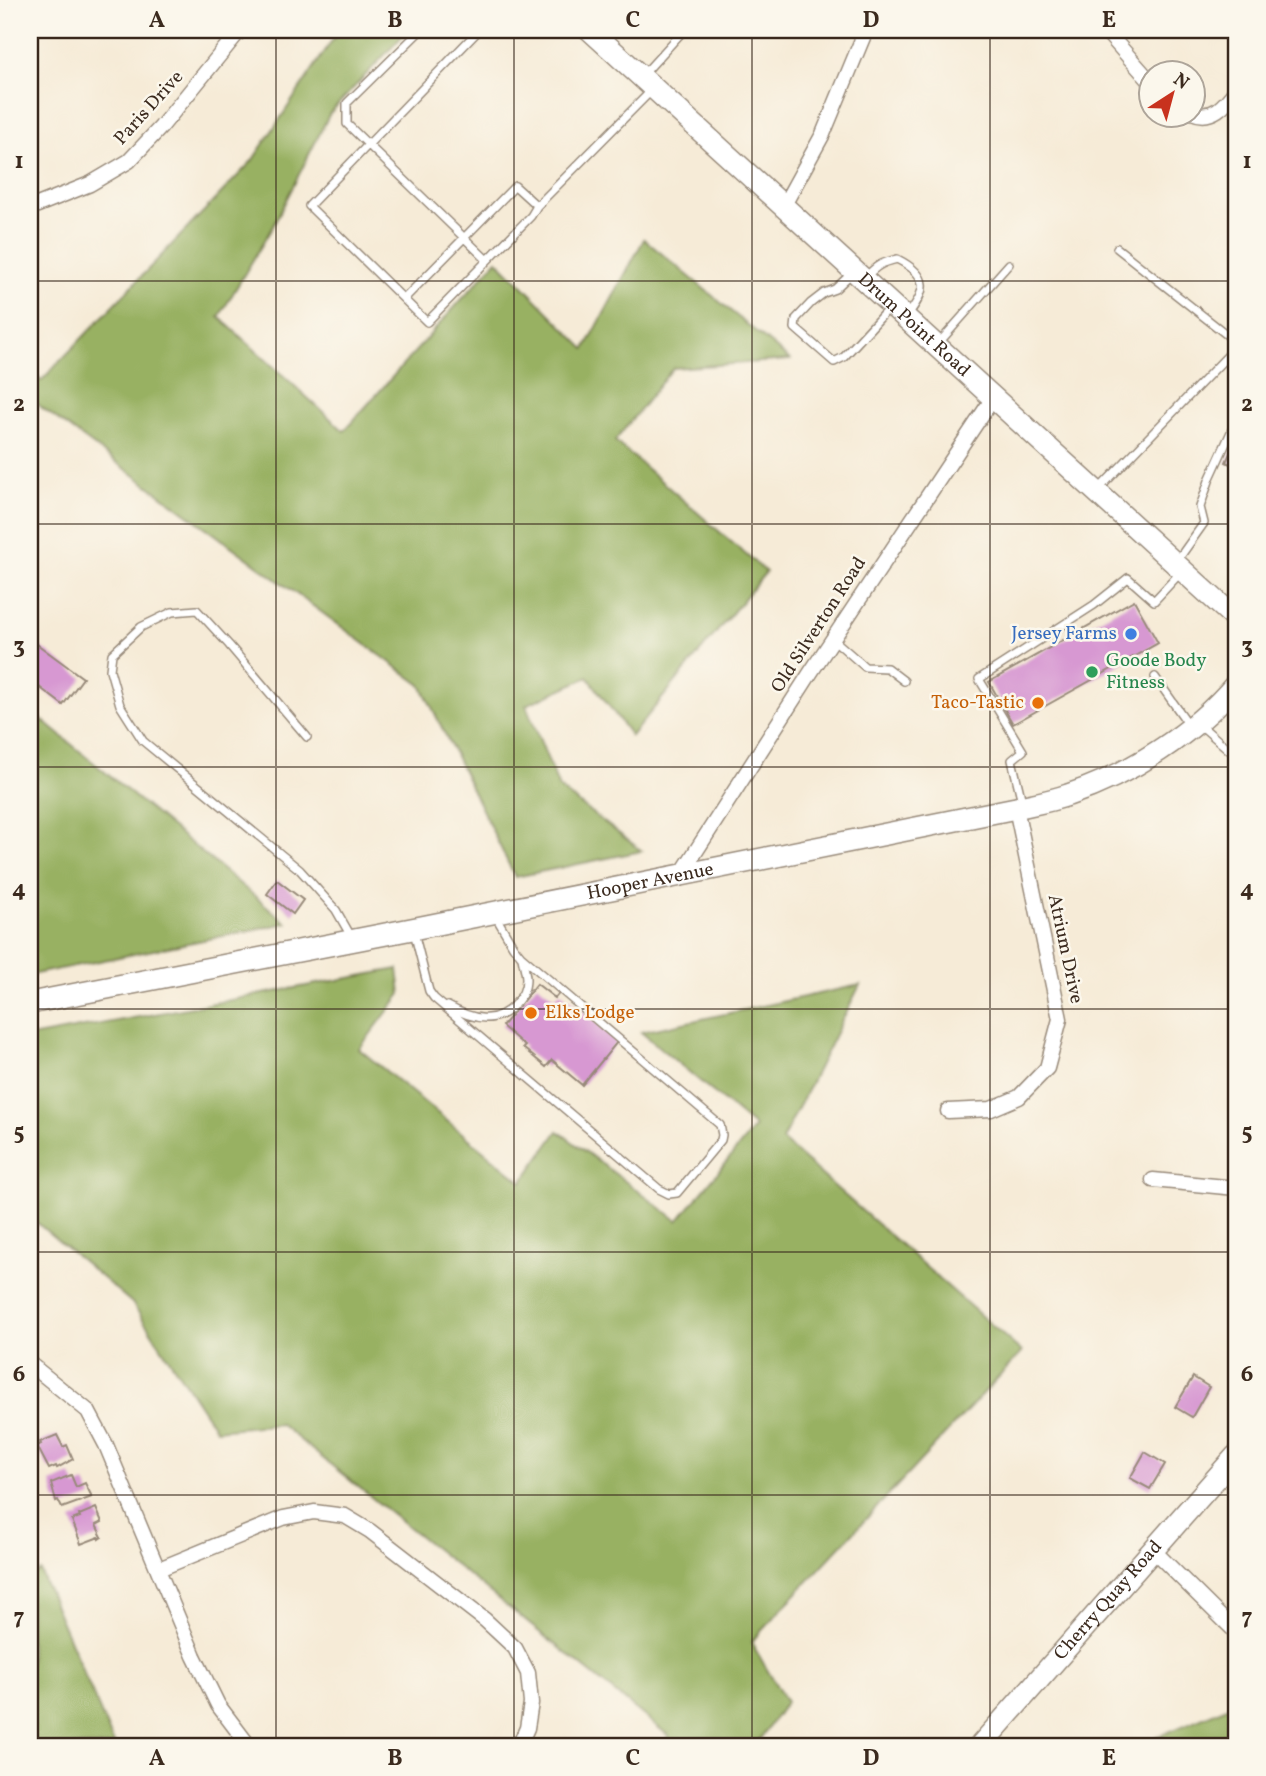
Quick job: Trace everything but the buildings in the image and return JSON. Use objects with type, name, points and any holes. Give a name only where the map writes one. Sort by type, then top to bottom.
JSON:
[{"type":"main road","name":"Drum Point Road","points":[[590,30],[1236,619]]},
{"type":"main road","name":"Hooper Avenue","points":[[30,1003],[354,942],[1067,796],[1118,775],[1194,726],[1220,703],[1236,684]]},
{"type":"main road","name":"Cherry Quay Road","points":[[980,1746],[1236,1456]]},
{"type":"street","name":"Paris Drive","points":[[30,208],[90,184],[128,161],[161,127],[240,30]]},
{"type":"street","points":[[783,205],[823,134],[866,30]]},
{"type":"street","points":[[1105,30],[1136,65]]},
{"type":"street","points":[[1206,114],[1215,113],[1236,89]]},
{"type":"street","name":"Old Silverton Road","points":[[680,876],[993,398]]},
{"type":"street","name":"Atrium Drive","points":[[948,1111],[991,1109],[1019,1097],[1047,1068],[1060,1019],[1019,807]]},
{"type":"street","points":[[1153,1180],[1236,1188]]},
{"type":"street","points":[[30,1364],[88,1411],[106,1445],[194,1656],[218,1705],[249,1746]]},
{"type":"street","points":[[159,1569],[283,1518],[314,1512],[345,1516],[370,1531],[485,1620],[514,1648],[528,1674],[531,1703],[527,1728],[519,1746]]},
{"type":"street","points":[[1153,1550],[1236,1632]]},
{"type":"lane","points":[[421,30],[347,103],[347,124],[488,260]]},
{"type":"lane","points":[[479,30],[309,206],[427,322],[531,216],[648,82],[684,30]]},
{"type":"lane","points":[[404,299],[514,186],[537,206]]},
{"type":"lane","points":[[1097,492],[1236,344],[1117,248]]},
{"type":"lane","points":[[897,259],[920,276],[923,288],[919,301],[899,311],[844,357],[834,362],[795,328],[796,319],[824,293],[883,262],[897,259]]},
{"type":"lane","points":[[936,345],[1009,264]]},
{"type":"lane","points":[[1019,807],[1012,760],[1023,751],[979,679],[1094,605],[1128,578],[1154,601],[1179,567],[1204,523],[1200,507],[1236,421]]},
{"type":"lane","points":[[307,737],[197,610],[173,612],[141,627],[112,654],[110,670],[120,705],[142,741],[300,870],[336,909],[354,942]]},
{"type":"lane","points":[[833,639],[865,667],[887,668],[904,681]]},
{"type":"lane","points":[[1155,677],[1194,726],[1236,756]]},
{"type":"lane","points":[[414,929],[429,991],[434,999],[659,1189],[669,1194],[677,1193],[721,1140],[720,1125],[521,956],[494,913]]},
{"type":"lane","points":[[434,999],[477,1018],[508,1012],[524,993],[527,977],[521,956]]},
{"type":"green space","points":[[339,30],[408,30],[330,113],[273,226],[219,317],[344,431],[497,260],[585,349],[644,239],[790,360],[673,368],[615,441],[766,572],[631,736],[588,677],[526,705],[559,788],[642,851],[515,877],[421,685],[30,399],[30,371],[41,381],[252,161]]},
{"type":"green space","points":[[30,710],[287,923],[30,975]]},
{"type":"green space","points":[[398,969],[401,994],[359,1049],[522,1182],[558,1131],[678,1221],[755,1127],[641,1032],[860,985],[782,1140],[1022,1352],[751,1642],[786,1702],[755,1746],[661,1746],[669,1736],[280,1424],[216,1430],[132,1303],[30,1217],[30,1037]]},
{"type":"green space","points":[[40,1571],[115,1746],[30,1746],[30,1578]]},
{"type":"green space","points":[[1236,1703],[1236,1746],[1147,1746],[1152,1739]]},
{"type":"place","name":"Jersey Farms","points":[[1131,634]]},
{"type":"place","name":"Goode Body Fitness","points":[[1092,672]]},
{"type":"place","name":"Taco-Tastic","points":[[1038,703]]},
{"type":"place","name":"Elks Lodge","points":[[531,1013]]}]
